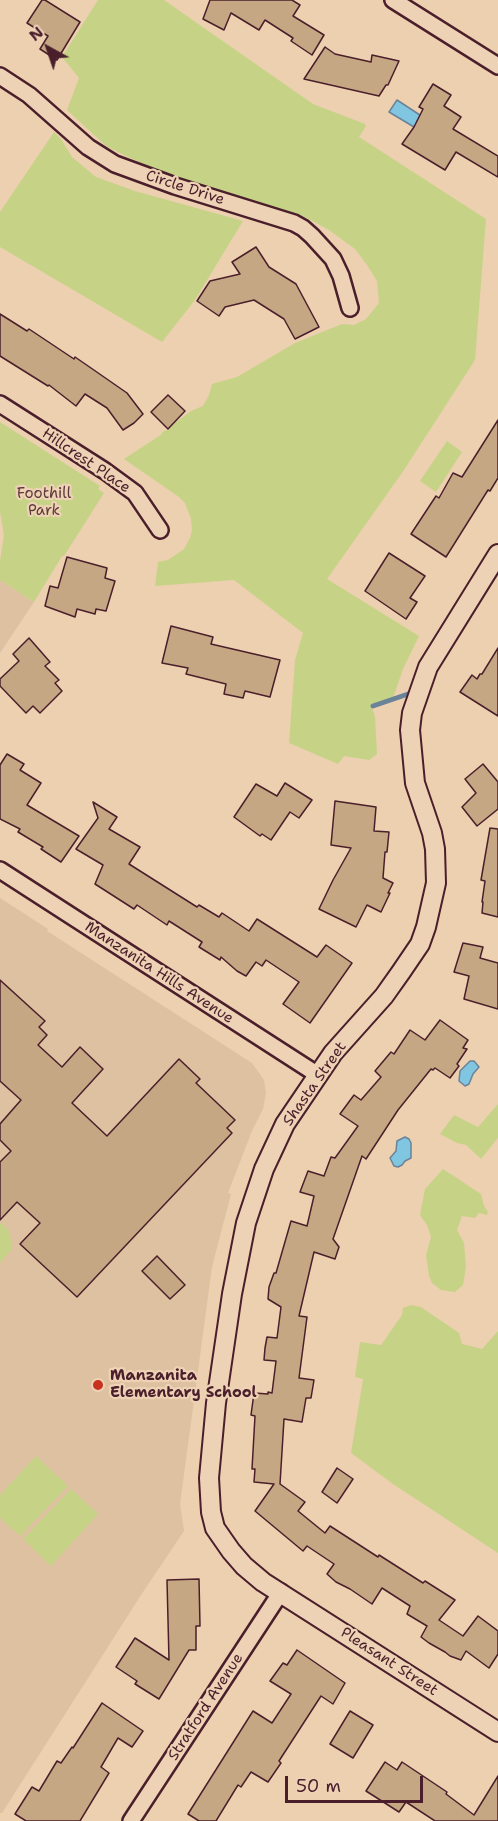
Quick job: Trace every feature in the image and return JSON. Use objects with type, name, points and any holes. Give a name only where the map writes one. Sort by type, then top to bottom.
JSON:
[{"type":"street","points":[[393,0],[498,66]]},
{"type":"street","name":"Circle Drive","points":[[0,76],[29,95],[88,147],[116,164],[175,186],[294,223],[303,228],[333,259],[341,276],[350,308]]},
{"type":"street","name":"Hillcrest Place","points":[[0,404],[105,471],[135,493],[160,530]]},
{"type":"street","name":"Shasta Street","points":[[280,1592],[263,1582],[231,1551],[215,1528],[211,1512],[210,1460],[232,1294],[246,1223],[264,1169],[285,1124],[333,1053],[384,996],[420,944],[436,883],[435,849],[415,783],[410,730],[412,713],[428,667],[498,554]]},
{"type":"street","name":"Manzanita Hills Avenue","points":[[0,870],[318,1075]]},
{"type":"street","name":"Pleasant Street","points":[[280,1592],[498,1732]]},
{"type":"street","name":"Stratford Avenue","points":[[131,1821],[280,1592]]},
{"type":"shaded area","points":[[0,580],[34,602],[0,653]]},
{"type":"shaded area","name":"Manzanita Elementary School","points":[[0,898],[48,929],[47,931],[252,1063],[264,1080],[266,1093],[263,1109],[228,1193],[231,1194],[212,1267],[180,1504],[184,1531],[2,1813],[0,1813]]},
{"type":"green space","points":[[98,0],[164,0],[313,104],[365,124],[359,137],[486,219],[475,360],[404,470],[327,579],[419,636],[403,669],[393,698],[371,705],[375,717],[377,754],[369,760],[344,756],[338,764],[289,743],[295,660],[303,633],[234,580],[155,586],[158,562],[168,560],[184,549],[192,530],[191,519],[185,503],[179,497],[124,459],[162,432],[170,429],[191,411],[203,406],[212,384],[237,377],[295,343],[342,324],[354,325],[366,319],[379,303],[377,281],[355,249],[329,230],[307,218],[169,175],[126,156],[106,146],[67,110],[79,78],[62,57]]},
{"type":"green space","points":[[54,132],[72,157],[96,177],[135,191],[243,221],[195,300],[162,342],[0,247],[0,212]]},
{"type":"green space","name":"Foothill Park","points":[[0,422],[100,486],[98,489],[104,493],[34,602],[0,580],[4,535],[0,512]]},
{"type":"green space","points":[[447,441],[462,452],[436,492],[420,481]]},
{"type":"green space","points":[[498,1104],[498,1138],[481,1159],[466,1145],[440,1134],[454,1115],[478,1127]]},
{"type":"green space","points":[[443,1169],[481,1194],[488,1212],[487,1215],[479,1213],[475,1218],[462,1216],[457,1230],[464,1243],[466,1267],[463,1285],[455,1292],[441,1290],[432,1283],[426,1255],[431,1237],[420,1215],[425,1189]]},
{"type":"green space","points":[[2,1223],[10,1235],[12,1249],[0,1263],[0,1224]]},
{"type":"green space","points":[[411,1305],[421,1307],[459,1333],[462,1344],[482,1349],[498,1331],[498,1553],[393,1484],[351,1453],[363,1379],[355,1377],[360,1342],[381,1345],[402,1315],[403,1308]]},
{"type":"green space","points":[[36,1456],[68,1486],[20,1536],[0,1518],[0,1495]]},
{"type":"green space","points":[[71,1489],[98,1514],[51,1566],[23,1539]]},
{"type":"water","points":[[397,100],[426,119],[414,127],[389,112]]},
{"type":"water","points":[[470,1061],[474,1061],[479,1067],[469,1084],[465,1086],[459,1081],[460,1071]]},
{"type":"water","points":[[405,1137],[411,1143],[411,1158],[398,1167],[394,1166],[390,1158],[396,1151],[397,1141]]},
{"type":"building","points":[[42,0],[80,22],[57,60],[40,49],[48,36],[27,23]]},
{"type":"building","points":[[210,0],[292,0],[300,5],[293,16],[324,35],[312,55],[291,41],[293,38],[265,20],[259,30],[231,13],[224,30],[203,19]]},
{"type":"building","points":[[325,47],[335,54],[371,62],[372,55],[399,61],[388,85],[379,96],[304,79]]},
{"type":"building","points":[[433,84],[451,95],[444,106],[461,117],[453,129],[498,156],[498,177],[456,152],[445,170],[402,144],[414,127],[423,109],[419,107]]},
{"type":"building","points":[[256,247],[269,267],[296,284],[319,327],[295,339],[284,319],[254,300],[225,307],[219,316],[197,301],[210,281],[240,274],[232,262]]},
{"type":"building","points":[[0,314],[27,331],[29,329],[74,359],[75,357],[127,393],[143,414],[123,430],[107,408],[85,394],[76,406],[49,385],[0,356]]},
{"type":"building","points":[[168,395],[185,411],[168,429],[151,412]]},
{"type":"building","points":[[498,420],[498,478],[446,557],[411,534],[436,496],[439,498],[453,473],[462,477]]},
{"type":"building","points":[[389,553],[425,576],[410,598],[417,602],[406,619],[365,591]]},
{"type":"building","points":[[67,557],[107,568],[105,578],[115,581],[106,611],[96,609],[95,614],[77,609],[75,617],[45,606],[50,586],[58,588]]},
{"type":"building","points":[[171,626],[213,637],[211,644],[280,660],[270,697],[245,691],[243,698],[224,694],[226,684],[186,674],[188,668],[162,663]]},
{"type":"building","points":[[29,638],[50,662],[45,666],[59,680],[55,683],[62,691],[40,713],[33,706],[26,713],[0,686],[0,679],[19,661],[13,654]]},
{"type":"building","points":[[498,648],[498,716],[460,692],[472,675],[477,679],[482,674]]},
{"type":"building","points":[[7,754],[24,764],[20,770],[41,783],[27,805],[79,836],[61,862],[41,849],[43,847],[18,832],[20,829],[0,819],[0,765]]},
{"type":"building","points":[[483,764],[498,782],[498,809],[477,826],[462,807],[476,793],[465,779]]},
{"type":"building","points":[[285,783],[312,800],[299,818],[290,812],[271,840],[262,834],[260,836],[234,817],[256,784],[277,796]]},
{"type":"building","points":[[335,801],[376,807],[374,831],[389,832],[383,878],[393,883],[388,893],[390,893],[381,912],[367,905],[356,927],[319,909],[351,848],[331,845]]},
{"type":"building","points":[[93,802],[117,817],[109,829],[140,847],[129,864],[197,907],[199,905],[219,917],[222,913],[249,931],[257,919],[317,957],[326,945],[352,963],[310,1023],[283,1004],[299,982],[266,960],[262,966],[256,962],[246,976],[221,957],[220,960],[199,947],[202,942],[169,921],[167,925],[137,905],[134,909],[95,884],[103,865],[76,849],[98,818]]},
{"type":"building","points":[[490,828],[498,829],[498,917],[482,913],[485,881],[481,880]]},
{"type":"building","points":[[463,943],[483,947],[480,958],[498,963],[498,1009],[464,999],[469,976],[454,972]]},
{"type":"building","points":[[0,980],[45,1021],[39,1027],[47,1035],[38,1045],[62,1067],[80,1047],[103,1069],[72,1103],[107,1136],[179,1059],[200,1079],[196,1083],[235,1120],[227,1128],[232,1133],[77,1297],[20,1244],[40,1223],[17,1202],[0,1220],[0,1162],[11,1151],[0,1140],[0,1124],[21,1100],[0,1081]]},
{"type":"building","points":[[440,1020],[468,1040],[463,1048],[467,1049],[457,1064],[459,1066],[450,1078],[435,1068],[431,1069],[398,1110],[366,1159],[362,1156],[333,1239],[339,1247],[335,1259],[314,1252],[299,1316],[307,1317],[299,1378],[314,1380],[311,1398],[306,1398],[302,1422],[284,1419],[280,1484],[305,1502],[298,1511],[325,1533],[330,1526],[378,1557],[379,1555],[455,1600],[439,1620],[463,1636],[478,1616],[498,1631],[498,1654],[489,1668],[466,1651],[461,1660],[429,1643],[421,1637],[427,1626],[407,1614],[410,1606],[382,1588],[372,1604],[336,1582],[327,1574],[334,1564],[307,1546],[303,1551],[255,1511],[274,1484],[254,1482],[255,1469],[252,1469],[255,1416],[251,1415],[254,1393],[272,1393],[276,1361],[264,1360],[265,1348],[267,1337],[277,1338],[281,1307],[268,1299],[269,1287],[276,1273],[291,1221],[307,1226],[314,1196],[300,1192],[308,1171],[324,1176],[331,1157],[335,1158],[358,1126],[340,1114],[354,1095],[361,1100],[381,1077],[375,1071],[391,1052],[394,1054],[410,1030],[425,1040]]},
{"type":"building","points":[[157,1256],[185,1285],[170,1299],[142,1271]]},
{"type":"building","points":[[337,1468],[353,1479],[337,1503],[322,1492]]},
{"type":"building","points":[[199,1579],[200,1626],[196,1626],[196,1650],[189,1650],[159,1699],[135,1684],[137,1681],[116,1667],[135,1638],[169,1660],[167,1580]]},
{"type":"building","points":[[297,1650],[345,1683],[333,1704],[321,1696],[268,1782],[251,1772],[241,1787],[238,1785],[216,1821],[199,1821],[188,1814],[253,1711],[272,1723],[291,1694],[270,1681],[283,1663],[287,1665]]},
{"type":"building","points":[[102,1703],[143,1731],[132,1747],[118,1738],[101,1767],[109,1773],[80,1821],[26,1821],[15,1814],[32,1787],[39,1791],[57,1761],[61,1763],[73,1748]]},
{"type":"building","points":[[350,1711],[373,1725],[353,1758],[330,1744]]},
{"type":"building","points":[[385,1762],[397,1770],[402,1762],[447,1792],[446,1794],[474,1815],[498,1776],[498,1821],[435,1821],[406,1802],[399,1812],[366,1791]]},
{"type":"waterway","points":[[373,706],[414,692]]},
{"type":"place","name":"Manzanita Elementary School","points":[[98,1385]]}]
